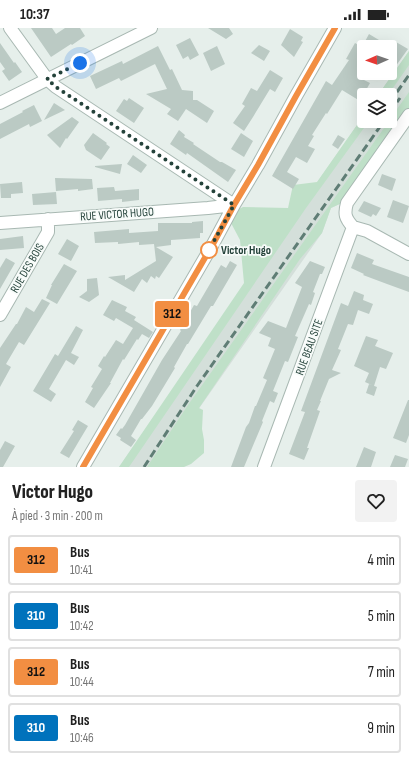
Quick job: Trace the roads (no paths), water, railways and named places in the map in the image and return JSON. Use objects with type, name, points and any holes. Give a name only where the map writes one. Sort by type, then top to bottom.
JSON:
[{"type":"street","points":[[10,28],[47,79],[56,87],[234,205]]},
{"type":"street","points":[[0,103],[151,28]]},
{"type":"street","points":[[83,467],[258,165],[335,28]]},
{"type":"street","points":[[409,115],[347,202],[345,212],[347,219],[353,227],[367,231],[409,254]]},
{"type":"street","name":"RUE VICTOR HUGO","points":[[0,223],[234,205]]},
{"type":"street","name":"RUE DES BOIS","points":[[0,315],[48,232],[48,219]]},
{"type":"street","name":"RUE BEAU SITE","points":[[264,467],[353,227]]},
{"type":"railway","points":[[397,92],[409,75]]},
{"type":"railway","points":[[397,102],[400,98]]},
{"type":"railway","points":[[144,467],[197,386],[379,128]]},
{"type":"place","name":"Victor Hugo","points":[[209,250]]}]
